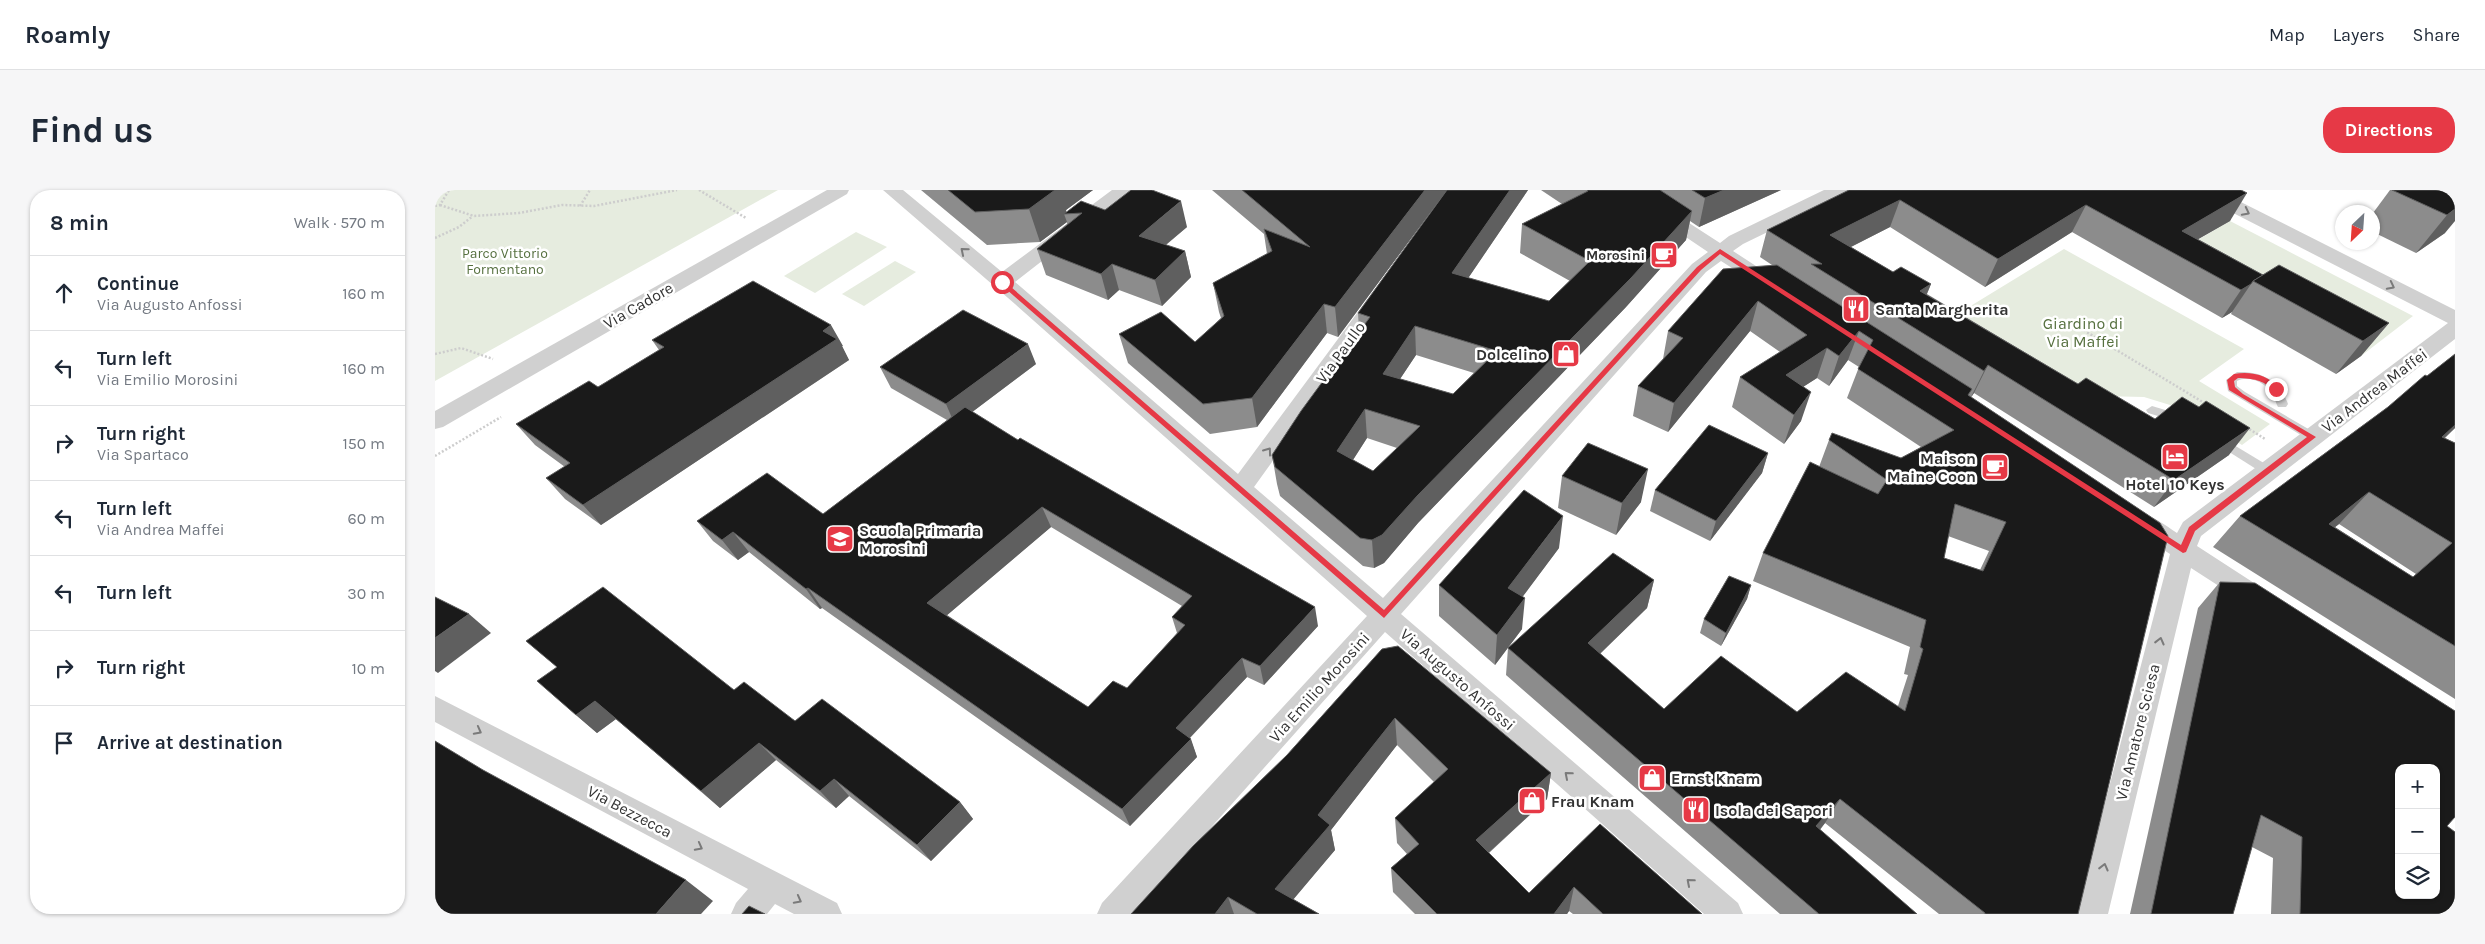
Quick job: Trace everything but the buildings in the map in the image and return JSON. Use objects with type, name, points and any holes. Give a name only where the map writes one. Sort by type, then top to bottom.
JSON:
[{"type":"street","name":"Via Cadore","points":[[435,421],[840,190]]},
{"type":"street","name":"Via Augusto Anfossi","points":[[892,190],[1002,282],[1727,914]]},
{"type":"street","points":[[1002,282],[1123,190]]},
{"type":"street","points":[[1625,190],[1792,298]]},
{"type":"street","name":"Via Emilio Morosini","points":[[1113,914],[1699,268],[1736,240],[1839,190]]},
{"type":"street","points":[[2203,190],[2455,318]]},
{"type":"street","name":"Via Paullo","points":[[1239,490],[1389,285]]},
{"type":"street","name":"Via Andrea Maffei","points":[[2183,550],[2192,529],[2455,328]]},
{"type":"street","points":[[2118,508],[2284,615]]},
{"type":"street","name":"Via Amatore Sciesa","points":[[2092,914],[2183,550]]},
{"type":"street","name":"Via Bezzecca","points":[[435,708],[826,914]]},
{"type":"street","points":[[747,914],[771,885]]},
{"type":"lane","points":[[2282,404],[2281,396],[2270,382],[2257,376],[2237,376],[2231,380],[2232,388],[2241,395],[2313,437]]},
{"type":"lane","points":[[2152,410],[2190,423]]},
{"type":"lane","points":[[2211,435],[2268,470]]},
{"type":"path","points":[[440,205],[449,190]]},
{"type":"path","points":[[579,206],[590,190]]},
{"type":"path","points":[[435,206],[440,205],[474,216],[519,213],[562,205],[594,206],[677,190]]},
{"type":"path","points":[[699,190],[746,218]]},
{"type":"path","points":[[435,238],[459,227],[474,216]]},
{"type":"path","points":[[2070,322],[2215,408]]},
{"type":"path","points":[[435,354],[461,348],[493,359]]},
{"type":"path","points":[[435,456],[501,417]]},
{"type":"path","points":[[2240,424],[2265,439]]},
{"type":"green space","name":"Parco Vittorio Formentano","points":[[435,190],[778,190],[435,381]]},
{"type":"green space","points":[[2230,221],[2413,316],[2361,356],[2165,259]]},
{"type":"green space","points":[[856,232],[887,247],[815,293],[784,276]]},
{"type":"green space","name":"Giardino di Via Maffei","points":[[2064,249],[2244,349],[2199,381],[2270,424],[2242,445],[2193,415],[2170,405],[2144,397],[2100,396],[1946,321]]},
{"type":"green space","points":[[895,261],[916,272],[864,306],[842,294]]},
{"type":"place","name":"Morosini","points":[[1664,255]]},
{"type":"place","name":"Santa Margherita","points":[[1856,309]]},
{"type":"place","name":"Dolcelino","points":[[1566,354]]},
{"type":"place","name":"Hotel 10 Keys","points":[[2175,457]]},
{"type":"place","name":"Maison Maine Coon","points":[[1995,467]]},
{"type":"place","name":"Scuola Primaria Morosini","points":[[840,539]]},
{"type":"place","name":"Ernst Knam","points":[[1652,778]]},
{"type":"place","name":"Frau Knam","points":[[1532,801]]},
{"type":"place","name":"Isola dei Sapori","points":[[1696,810]]},
{"type":"route","points":[[1002,282],[1384,615],[1699,268],[1720,251],[2183,550],[2186,539],[2192,529],[2313,437],[2241,395],[2232,388],[2231,380],[2246,374],[2257,376],[2270,382],[2276,389]]}]
